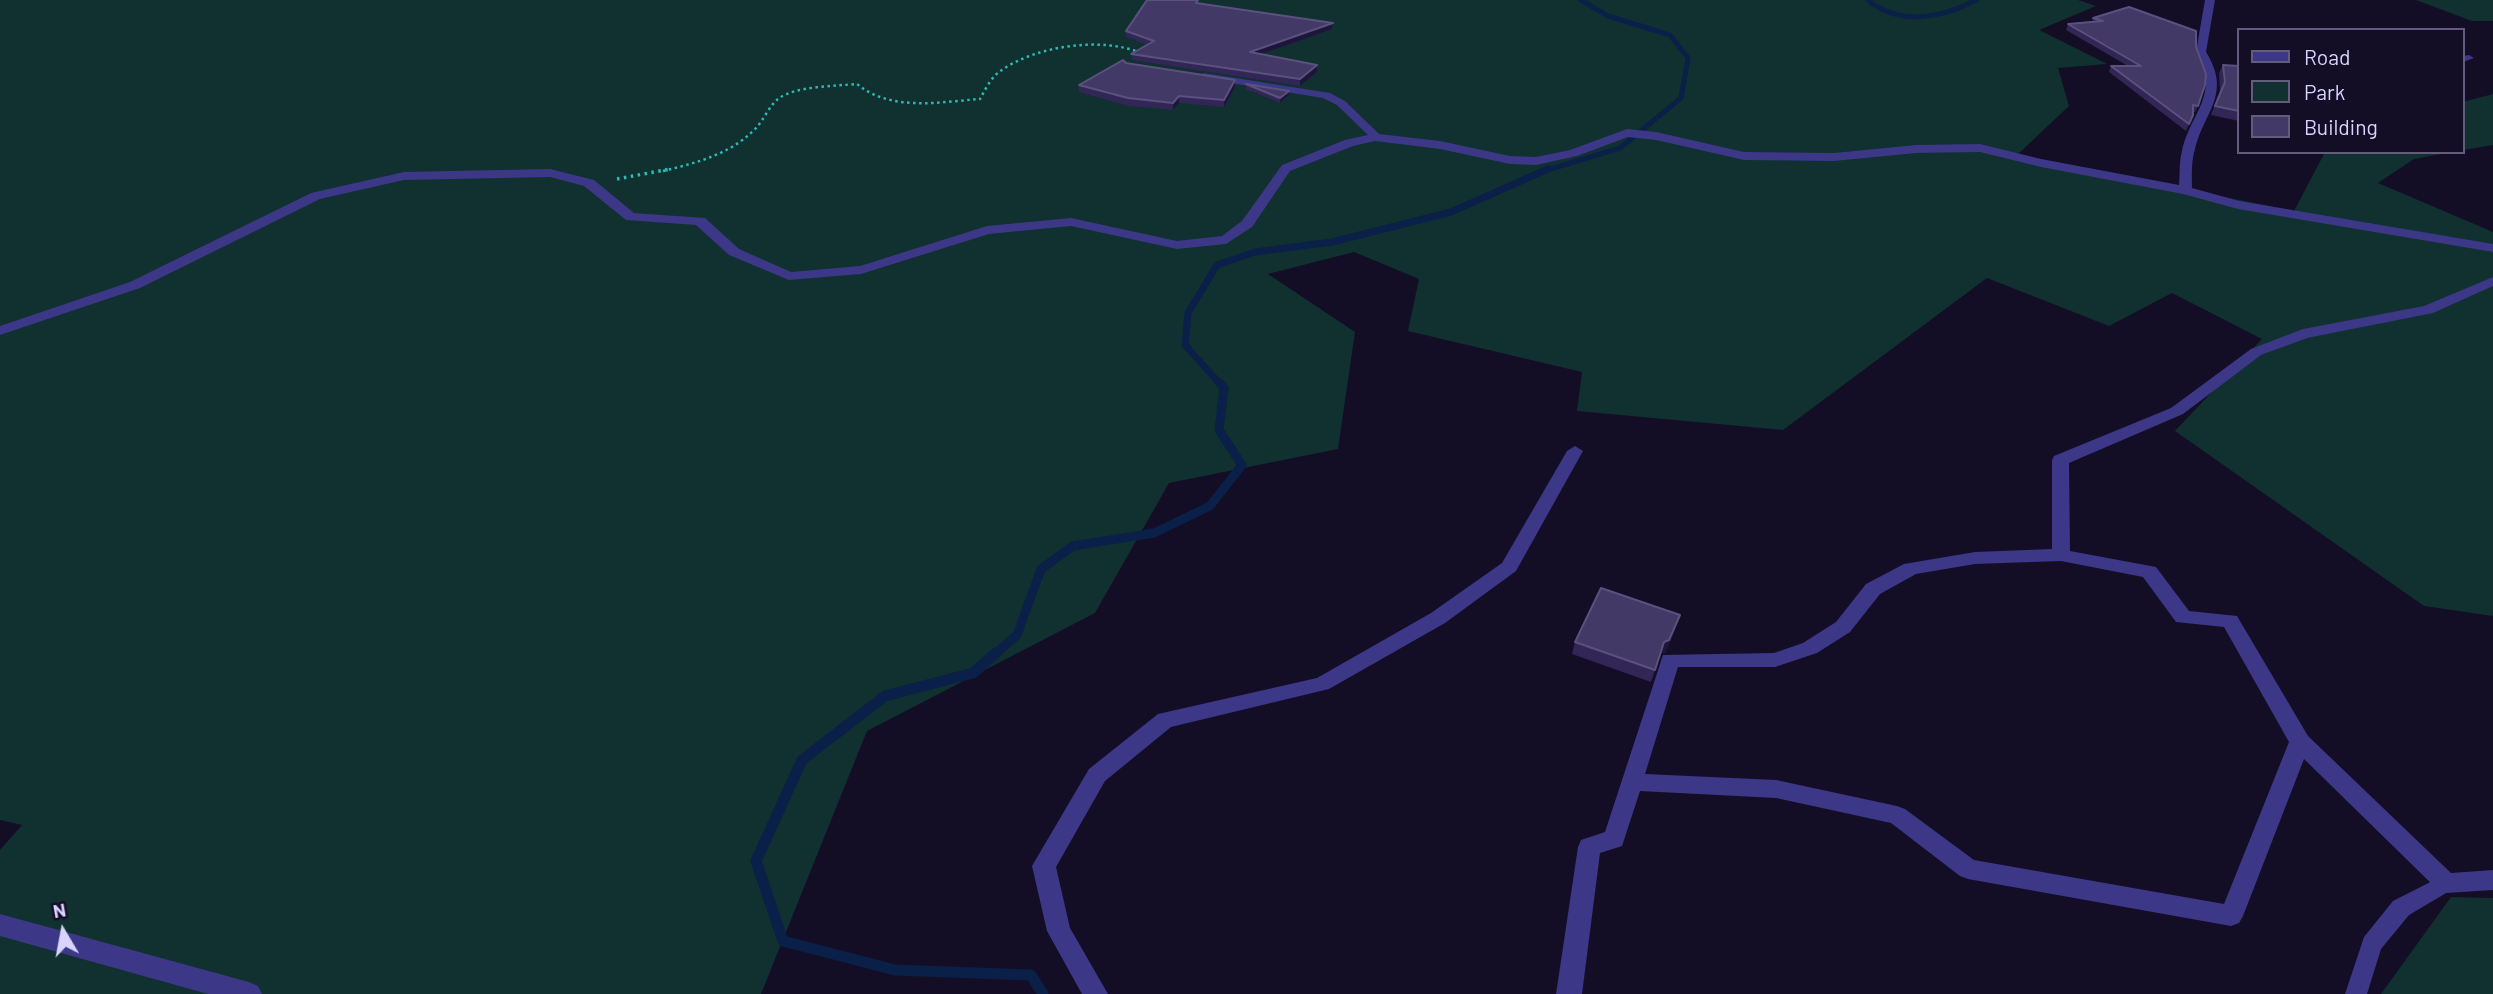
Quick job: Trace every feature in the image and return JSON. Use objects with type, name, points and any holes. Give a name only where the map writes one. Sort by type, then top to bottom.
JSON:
[{"type":"street","points":[[2185,190],[2189,151],[2213,92],[2212,66],[2201,52],[2210,0]]},
{"type":"street","points":[[2212,66],[2225,68]]},
{"type":"street","points":[[1188,75],[1239,80],[1326,95],[1340,103],[1372,131],[1375,137]]},
{"type":"street","points":[[0,331],[135,285],[316,195],[404,176],[550,173],[589,183],[631,217],[700,221],[734,252],[789,276],[861,270],[988,230],[1071,222],[1177,245],[1226,240],[1247,224],[1286,169],[1349,143],[1375,137],[1440,145],[1510,160],[1536,161],[1573,153],[1628,133],[1656,136],[1744,156],[1835,157],[1916,149],[1980,148],[2041,163],[2185,190],[2238,205],[2493,248]]},
{"type":"street","points":[[2061,555],[2060,460],[2177,411],[2256,352],[2303,334],[2428,310],[2493,281]]},
{"type":"street","points":[[1096,994],[1059,931],[1044,866],[1097,775],[1165,720],[1322,684],[1438,618],[1509,567],[1575,451]]},
{"type":"street","points":[[1569,994],[1589,847],[1614,839],[1670,660],[1775,660],[1810,648],[1843,627],[1873,589],[1911,568],[1975,558],[2061,555],[2149,572],[2183,617],[2230,621],[2300,742],[2446,883],[2493,880]]},
{"type":"street","points":[[1631,782],[1776,789],[1897,815],[1968,869],[2231,916],[2300,742]]},
{"type":"street","points":[[0,925],[249,994]]},
{"type":"lane","points":[[2356,994],[2371,944],[2401,908],[2446,883]]},
{"type":"path","points":[[589,183],[651,174],[716,156],[749,136],[770,114],[777,99],[796,91],[858,84],[864,92],[907,103],[980,99],[997,74],[1038,53],[1066,46],[1111,45],[1135,49],[1143,54],[1137,60]]},
{"type":"green space","points":[[0,0],[2078,0],[2096,6],[2039,30],[2107,64],[2058,68],[2069,106],[2017,155],[2294,211],[2324,154],[2441,154],[2414,159],[2378,183],[2493,232],[2493,616],[2424,606],[2175,431],[2262,339],[2172,293],[2109,326],[1987,278],[1783,430],[1577,411],[1582,372],[1408,331],[1419,279],[1354,252],[1268,274],[1355,332],[1338,449],[1169,483],[1095,613],[867,731],[761,994],[0,994],[0,850],[22,825],[0,820]]},
{"type":"green space","points":[[2416,0],[2493,0],[2493,21],[2472,21]]},
{"type":"green space","points":[[2493,94],[2493,145],[2465,150],[2465,101]]},
{"type":"green space","points":[[2451,897],[2493,898],[2493,994],[2381,994]]},
{"type":"building","points":[[1147,0],[1198,0],[1196,3],[1333,23],[1250,52],[1317,65],[1300,79],[1131,54],[1154,41],[1126,31]]},
{"type":"building","points":[[2129,7],[2196,31],[2196,47],[2206,74],[2198,106],[2193,105],[2189,124],[2111,66],[2141,66],[2068,24],[2103,21],[2093,18]]},
{"type":"building","points":[[1123,60],[1126,63],[1235,80],[1224,100],[1179,96],[1173,103],[1128,98],[1079,85]]},
{"type":"building","points":[[2223,65],[2238,66],[2238,111],[2215,106],[2225,82]]},
{"type":"building","points":[[1246,84],[1289,91],[1280,98]]},
{"type":"building","points":[[1601,588],[1680,615],[1669,640],[1664,642],[1655,670],[1575,642]]},
{"type":"waterway","points":[[1544,171],[1620,148],[1681,98],[1688,58],[1670,35],[1608,16],[1581,0]]},
{"type":"waterway","points":[[1868,0],[1893,14],[1907,16],[1936,15],[1976,0]]},
{"type":"waterway","points":[[1221,385],[1185,345],[1188,313],[1217,265],[1255,252],[1332,242],[1451,212],[1548,169]]},
{"type":"waterway","points":[[994,655],[1017,635],[1041,569],[1073,546],[1154,533],[1210,506],[1242,465],[1219,430],[1224,388],[1220,383]]},
{"type":"waterway","points":[[996,653],[973,673],[885,696],[802,760],[756,861],[783,941],[895,970],[1031,975],[1043,994]]}]
